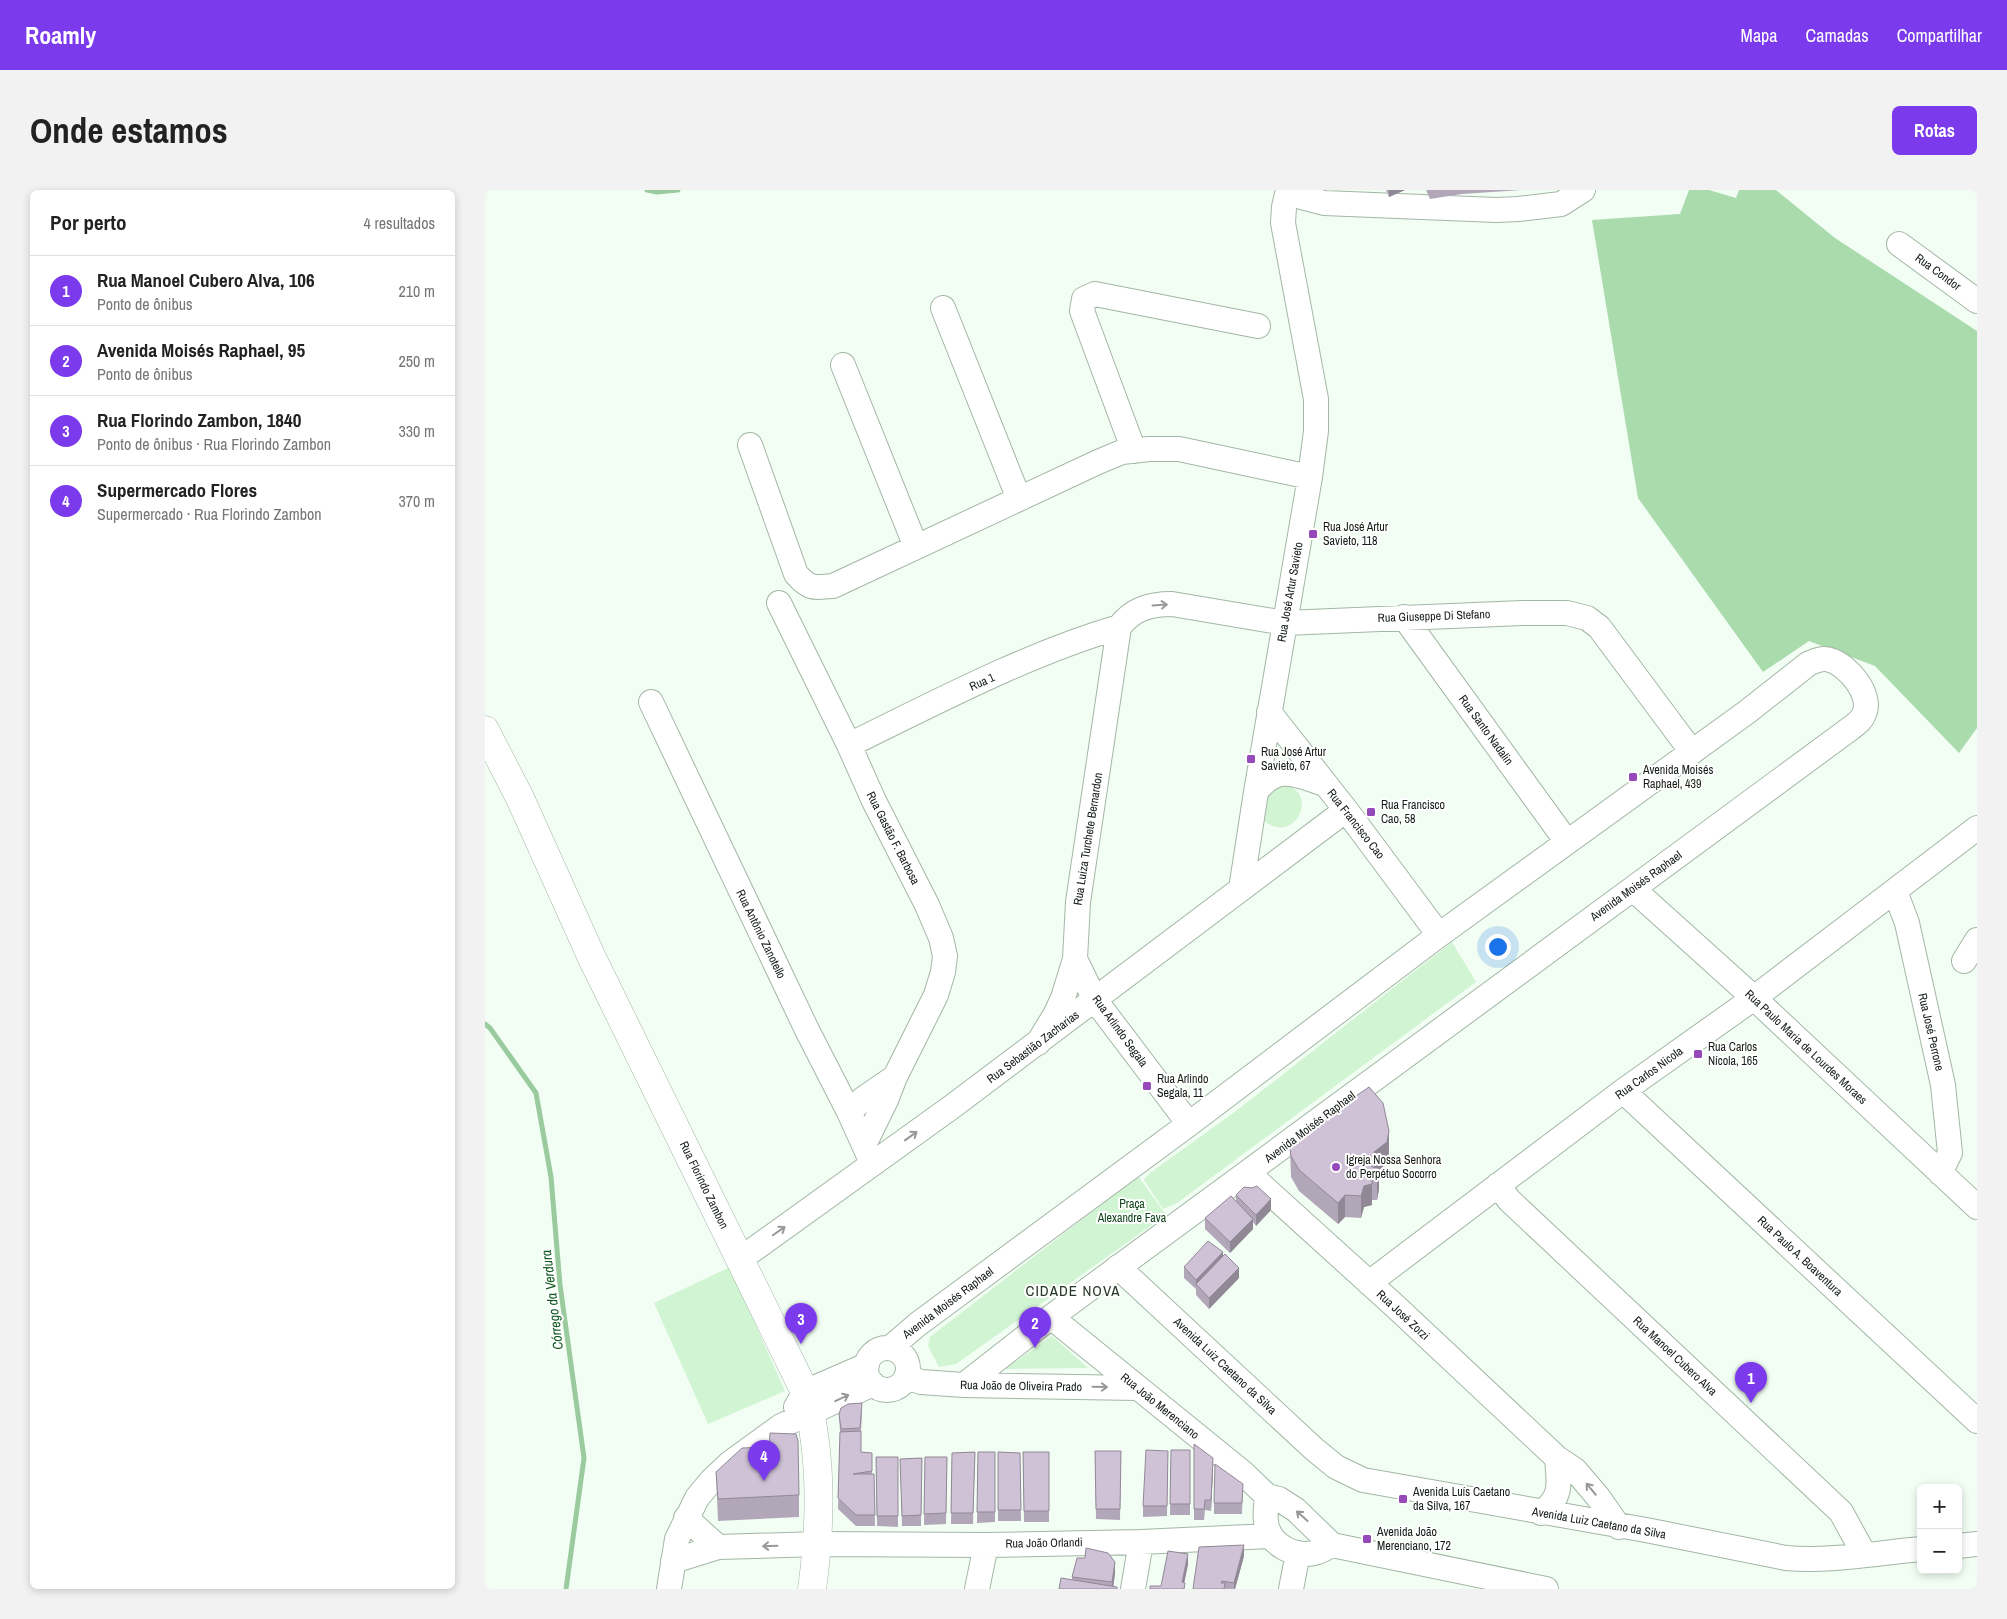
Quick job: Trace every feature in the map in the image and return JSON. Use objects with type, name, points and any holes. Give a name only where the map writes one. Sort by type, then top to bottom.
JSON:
[{"type":"main road","name":"Rua Florindo Zambon","points":[[485,730],[520,798],[592,958],[739,1260],[801,1409],[817,1461],[819,1544],[812,1589]]},
{"type":"street","points":[[1287,196],[1301,197],[1323,203],[1496,210],[1561,204],[1583,190]]},
{"type":"street","name":"Rua José Artur Savieto","points":[[1241,889],[1255,792],[1310,477],[1316,431],[1316,399],[1285,240],[1287,196]]},
{"type":"street","name":"Rua Condor","points":[[1899,244],[1977,301]]},
{"type":"street","points":[[1135,451],[1082,311],[1084,299],[1095,294],[1258,326]]},
{"type":"street","points":[[943,308],[1019,498]]},
{"type":"street","points":[[843,365],[916,547]]},
{"type":"street","points":[[751,445],[796,574],[805,585],[816,588],[833,586],[1019,498],[1122,452],[1179,449],[1310,477]]},
{"type":"street","name":"Rua Gastão F. Barbosa","points":[[779,603],[849,745],[874,801],[927,905],[941,938],[945,956],[943,972],[936,995],[895,1077],[868,1155]]},
{"type":"street","name":"Rua Giuseppe Di Stefano","points":[[1119,628],[1127,617],[1140,609],[1155,604],[1172,604],[1285,623],[1404,617],[1567,613],[1587,618],[1599,627],[1692,752]]},
{"type":"street","name":"Rua Santo Nadalin","points":[[1404,617],[1567,842]]},
{"type":"street","name":"Rua 1","points":[[849,745],[1079,639],[1119,628]]},
{"type":"street","name":"Rua Luiza Turchete Bernardon","points":[[1038,1043],[1059,1007],[1075,959],[1078,902],[1119,628]]},
{"type":"street","name":"Avenida Moisés Raphael","points":[[890,1348],[918,1324],[1189,1124],[1439,935],[1692,752],[1808,664],[1824,658],[1839,663],[1852,674],[1865,697],[1865,712],[1851,728],[1118,1267],[964,1386]]},
{"type":"street","name":"Rua Antônio Zanotello","points":[[651,702],[868,1155]]},
{"type":"street","name":"Rua Francisco Cao","points":[[1269,712],[1346,810],[1439,935]]},
{"type":"street","points":[[1255,792],[1267,779],[1279,774],[1298,775],[1325,784]]},
{"type":"street","name":"Rua Sebastião Zacharias","points":[[739,1260],[868,1155],[1038,1043],[1346,810]]},
{"type":"street","name":"Rua Carlos Nicola","points":[[1369,1283],[1623,1091],[1754,998],[1895,891],[1974,834]]},
{"type":"street","name":"Rua Paulo Maria de Lourdes Moraes","points":[[1633,889],[1754,998],[1977,1207]]},
{"type":"street","name":"Rua José Perrone","points":[[1895,891],[1907,923],[1943,1084],[1950,1153],[1940,1173]]},
{"type":"street","points":[[1964,961],[1977,940]]},
{"type":"street","name":"Rua Arlindo Segala","points":[[1075,959],[1095,1000],[1189,1124]]},
{"type":"street","points":[[849,1112],[863,1099],[895,1077]]},
{"type":"street","name":"Rua Paulo A. Boaventura","points":[[1623,1091],[1977,1421]]},
{"type":"street","name":"Rua José Zorzi","points":[[1248,1173],[1557,1458],[1575,1470],[1598,1497],[1619,1527]]},
{"type":"street","name":"Rua Manoel Cubero Alva","points":[[1498,1186],[1509,1200],[1841,1512],[1864,1554]]},
{"type":"street","name":"Avenida Luiz Caetano da Silva","points":[[1118,1267],[1314,1449],[1336,1467],[1363,1480],[1786,1558],[1809,1560],[1917,1549]]},
{"type":"street","name":"Rua João Merenciano","points":[[1051,1317],[1242,1472],[1267,1496],[1279,1499],[1296,1510],[1331,1545]]},
{"type":"street","points":[[882,1348],[890,1348],[896,1350],[905,1358],[908,1371],[906,1377],[895,1388],[887,1390],[880,1388],[870,1374],[869,1357],[882,1348]]},
{"type":"street","points":[[669,1589],[677,1539],[686,1518],[697,1498],[730,1462],[801,1409],[870,1374]]},
{"type":"street","name":"Rua João de Oliveira Prado","points":[[906,1377],[921,1382],[964,1386],[1137,1388]]},
{"type":"street","points":[[1541,1513],[1553,1504],[1557,1492],[1557,1458]]},
{"type":"street","points":[[1267,1496],[1266,1526],[1270,1536],[1288,1551],[1313,1554],[1331,1545],[1453,1580],[1546,1589]]},
{"type":"street","points":[[686,1518],[718,1547]]},
{"type":"street","name":"Rua João Orlandi","points":[[673,1561],[718,1547],[819,1544],[986,1545],[1141,1542],[1270,1536]]},
{"type":"street","points":[[1133,1589],[1141,1542]]},
{"type":"street","points":[[1962,1546],[1977,1544]]},
{"type":"street","points":[[977,1589],[986,1545]]},
{"type":"street","points":[[1291,1589],[1298,1553]]},
{"type":"green space","points":[[1689,190],[1709,190],[1736,198],[1739,190],[1776,190],[1835,238],[1977,331],[1977,728],[1959,753],[1875,666],[1809,641],[1763,672],[1638,498],[1592,220],[1680,214]]},
{"type":"green space","points":[[1275,784],[1291,787],[1298,793],[1302,801],[1298,818],[1291,824],[1283,827],[1274,826],[1263,820],[1259,798]]},
{"type":"green space","points":[[1452,942],[1476,982],[1177,1203],[1163,1209],[1144,1180],[1150,1173],[1236,1111]]},
{"type":"green space","name":"Praça Alexandre Fava","points":[[1138,1176],[1166,1215],[956,1364],[939,1367],[928,1346],[930,1337]]},
{"type":"green space","points":[[730,1267],[785,1391],[708,1424],[654,1303]]},
{"type":"green space","points":[[1052,1336],[1088,1368],[1005,1369]]},
{"type":"building","name":"Igreja Nossa Senhora do Perpétuo Socorro","points":[[1369,1087],[1383,1103],[1389,1131],[1387,1142],[1374,1152],[1374,1157],[1370,1157],[1372,1167],[1379,1168],[1377,1179],[1372,1179],[1372,1184],[1364,1186],[1361,1196],[1345,1195],[1338,1203],[1299,1170],[1291,1156],[1290,1149],[1296,1138]]},
{"type":"building","points":[[1257,1186],[1271,1199],[1256,1215],[1236,1195],[1244,1187],[1252,1188]]},
{"type":"building","points":[[1231,1196],[1253,1219],[1230,1242],[1205,1218]]},
{"type":"building","points":[[1208,1241],[1223,1252],[1196,1280],[1184,1267]]},
{"type":"building","points":[[1225,1254],[1239,1268],[1209,1298],[1196,1284]]},
{"type":"building","points":[[862,1403],[860,1428],[841,1429],[839,1414],[841,1408],[848,1404]]},
{"type":"building","points":[[861,1431],[861,1452],[872,1453],[872,1471],[853,1474],[874,1474],[875,1515],[856,1515],[838,1498],[840,1432]]},
{"type":"building","points":[[770,1433],[796,1434],[798,1441],[799,1495],[718,1499],[716,1472],[742,1448],[769,1447]]},
{"type":"building","points":[[1194,1444],[1213,1458],[1211,1500],[1205,1500],[1204,1509],[1194,1509]]},
{"type":"building","points":[[1146,1450],[1168,1451],[1167,1506],[1143,1506]]},
{"type":"building","points":[[1171,1450],[1190,1450],[1190,1504],[1170,1504]]},
{"type":"building","points":[[1095,1451],[1121,1451],[1120,1509],[1096,1509]]},
{"type":"building","points":[[975,1452],[973,1513],[951,1513],[952,1453]]},
{"type":"building","points":[[978,1452],[995,1452],[995,1512],[977,1512]]},
{"type":"building","points":[[998,1452],[1020,1453],[1021,1510],[998,1510]]},
{"type":"building","points":[[1023,1452],[1049,1452],[1049,1511],[1024,1511]]},
{"type":"building","points":[[876,1457],[898,1457],[898,1516],[877,1516]]},
{"type":"building","points":[[925,1457],[947,1457],[946,1513],[924,1514]]},
{"type":"building","points":[[922,1458],[921,1515],[902,1516],[900,1459]]},
{"type":"building","points":[[1215,1464],[1243,1484],[1242,1503],[1214,1503]]},
{"type":"building","points":[[1244,1545],[1234,1583],[1222,1581],[1221,1583],[1225,1583],[1224,1589],[1193,1589],[1199,1547]]},
{"type":"building","points":[[1086,1548],[1108,1553],[1115,1562],[1112,1582],[1072,1577],[1077,1558],[1085,1558]]},
{"type":"building","points":[[1168,1551],[1188,1554],[1182,1582],[1185,1583],[1184,1589],[1150,1589],[1150,1586],[1161,1586]]},
{"type":"building","points":[[1061,1578],[1117,1587],[1117,1589],[1059,1589]]},
{"type":"waterway","points":[[647,190],[657,192],[678,190]]},
{"type":"waterway","name":"Córrego da Verdura","points":[[485,1024],[490,1028],[536,1093],[551,1177],[560,1285],[584,1458],[566,1589]]},
{"type":"place","name":"Rua José Artur Savieto, 118","points":[[1313,534]]},
{"type":"place","name":"Rua José Artur Savieto, 67","points":[[1251,759]]},
{"type":"place","name":"Avenida Moisés Raphael, 439","points":[[1633,777]]},
{"type":"place","name":"Rua Francisco Cao, 58","points":[[1371,812]]},
{"type":"place","name":"Rua Carlos Nícola, 165","points":[[1698,1054]]},
{"type":"place","name":"Rua Arlindo Segala, 11","points":[[1147,1086]]},
{"type":"place","name":"Igreja Nossa Senhora do Perpétuo Socorro","points":[[1336,1167]]},
{"type":"place","name":"Rua Florindo Zambon, 1840","points":[[801,1344]]},
{"type":"place","name":"Avenida Moisés Raphael, 95","points":[[1035,1348]]},
{"type":"place","name":"Rua Manoel Cubero Alva, 106","points":[[1751,1403]]},
{"type":"place","name":"Supermercado Flores","points":[[764,1481]]},
{"type":"place","name":"Avenida Luís Caetano da Silva, 167","points":[[1403,1499]]},
{"type":"place","name":"Avenida João Merenciano, 172","points":[[1367,1539]]},
{"type":"district","name":"CIDADE NOVA","points":[[1073,1291]]}]
